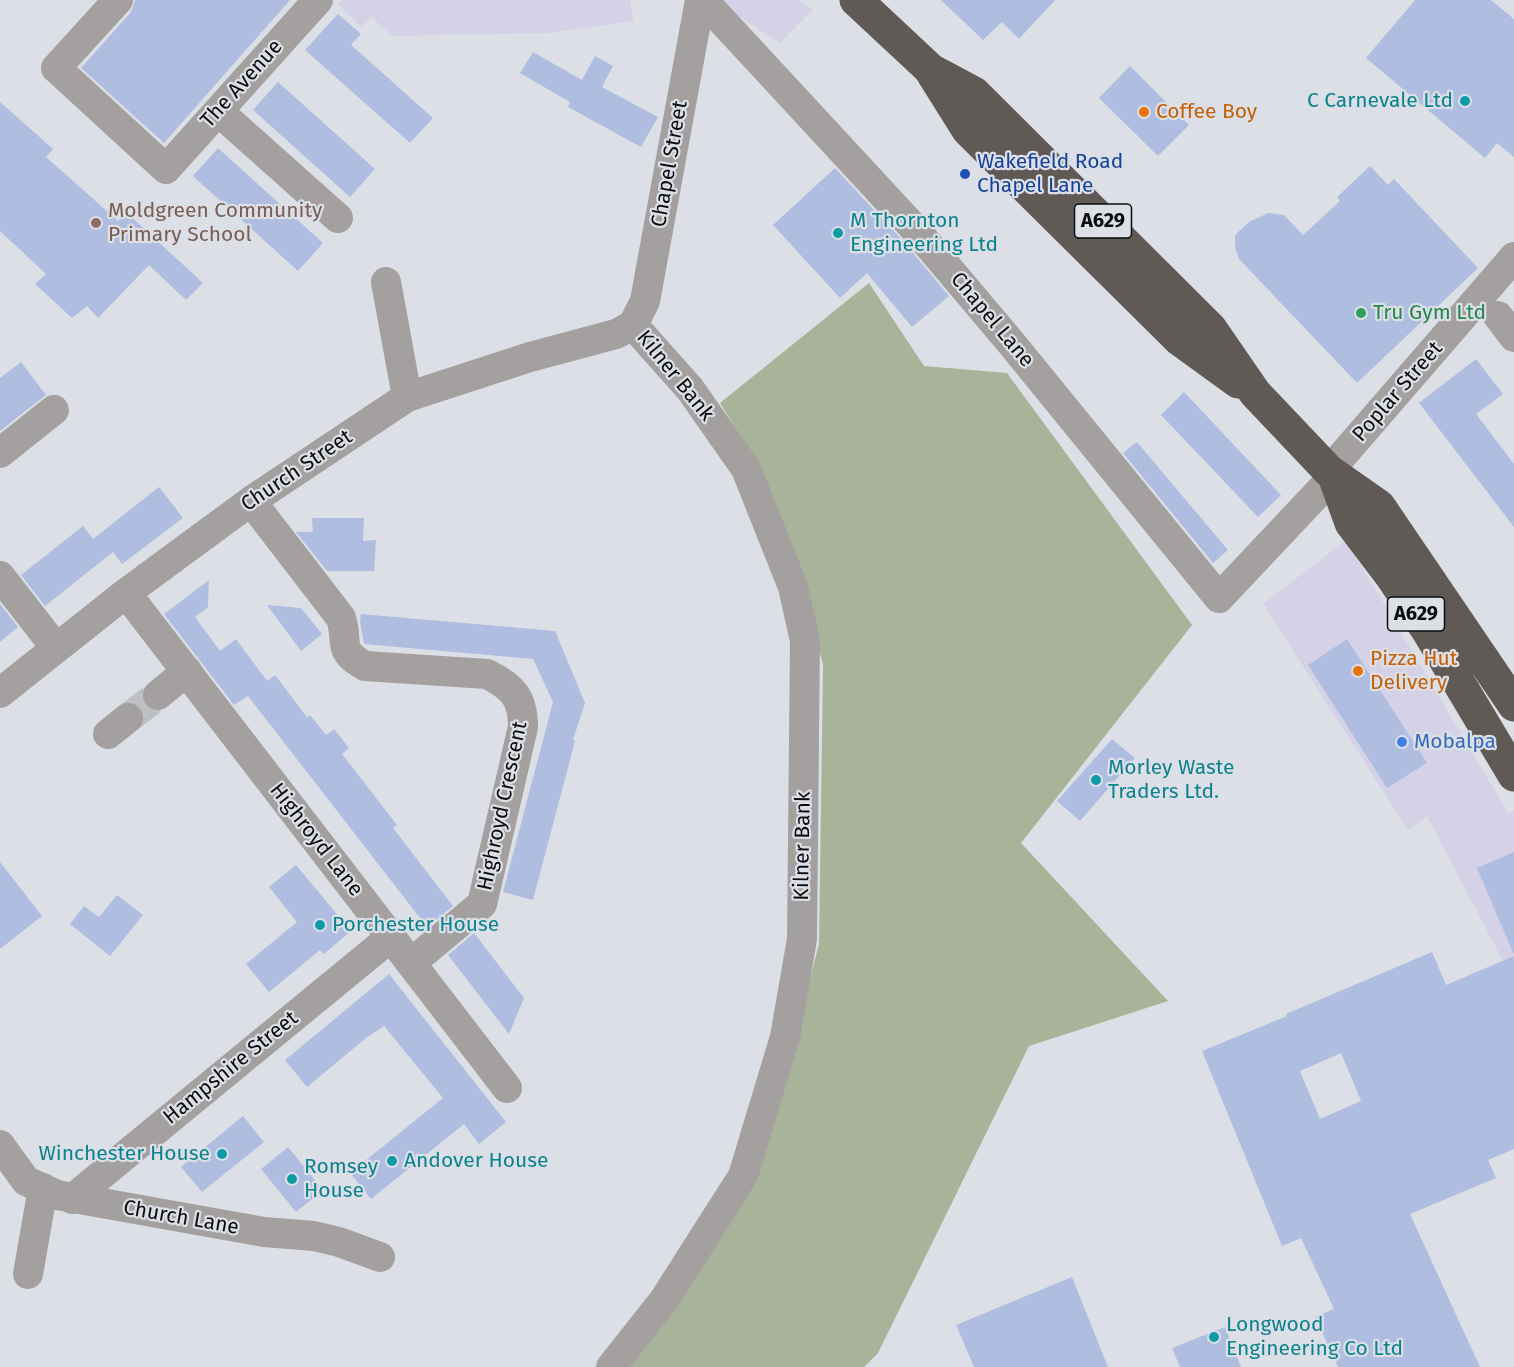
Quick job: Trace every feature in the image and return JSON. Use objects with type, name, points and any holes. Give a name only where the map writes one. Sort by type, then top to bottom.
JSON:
[{"type":"highway","name":"A629","points":[[856,0],[931,70],[968,130],[1180,340],[1255,393],[1332,474],[1379,506],[1514,705]]},
{"type":"highway","name":"A629","points":[[1332,474],[1351,523],[1392,577],[1510,761]]},
{"type":"street","name":"The Avenue","points":[[118,0],[56,68],[166,169],[318,0]]},
{"type":"street","name":"Chapel Street","points":[[633,325],[645,301],[701,0]]},
{"type":"street","name":"Chapel Lane","points":[[701,0],[915,230],[1020,353],[1219,598]]},
{"type":"street","points":[[218,111],[338,218]]},
{"type":"street","name":"Poplar Street","points":[[1219,598],[1332,474],[1514,257]]},
{"type":"street","points":[[386,282],[407,398]]},
{"type":"street","name":"Church Street","points":[[0,693],[126,593],[250,501],[407,398],[530,357],[616,334],[633,325]]},
{"type":"street","name":"Kilner Bank","points":[[611,1367],[664,1300],[743,1176],[785,1037],[802,939],[805,641],[793,587],[746,470],[690,389],[633,325]]},
{"type":"street","points":[[0,453],[54,410]]},
{"type":"street","name":"Highroyd Crescent","points":[[250,501],[341,618],[344,628],[343,646],[352,659],[365,666],[488,674],[515,693],[523,710],[523,727],[482,904],[411,963]]},
{"type":"street","points":[[0,576],[56,648]]},
{"type":"street","name":"Highroyd Lane","points":[[126,593],[507,1088]]},
{"type":"street","points":[[158,695],[187,671]]},
{"type":"street","name":"Hampshire Street","points":[[72,1199],[391,937]]},
{"type":"street","name":"Church Lane","points":[[0,1145],[26,1181],[72,1199],[264,1232],[314,1236],[339,1242],[380,1257]]},
{"type":"street","points":[[28,1274],[43,1188]]},
{"type":"shaded area","points":[[342,0],[630,0],[634,21],[549,33],[393,36],[371,17],[362,27],[338,4]]},
{"type":"shaded area","points":[[723,0],[797,0],[813,10],[780,43],[731,11]]},
{"type":"shaded area","points":[[1346,540],[1508,813],[1514,811],[1514,982],[1427,816],[1408,830],[1263,604]]},
{"type":"green space","points":[[869,283],[924,366],[1007,373],[1192,625],[1021,843],[1168,1001],[1029,1046],[878,1353],[864,1367],[625,1367],[665,1315],[756,1184],[819,944],[823,664],[763,473],[720,403]]},
{"type":"building","points":[[135,0],[290,0],[164,143],[81,68],[131,12]]},
{"type":"building","points":[[941,0],[1055,0],[1019,39],[1002,22],[983,40]]},
{"type":"building","name":"C Carnevale Ltd","points":[[1415,0],[1491,0],[1514,19],[1514,157],[1497,143],[1485,158],[1366,58]]},
{"type":"building","points":[[338,14],[361,34],[351,45],[433,118],[410,143],[305,50]]},
{"type":"building","points":[[533,52],[582,80],[595,56],[613,66],[602,87],[658,117],[641,147],[568,107],[570,102],[520,73]]},
{"type":"building","name":"Coffee Boy","points":[[1130,66],[1189,125],[1158,156],[1099,98]]},
{"type":"building","points":[[278,82],[375,169],[350,197],[253,110]]},
{"type":"building","points":[[0,102],[53,149],[46,157],[118,221],[126,212],[203,283],[186,300],[149,265],[98,318],[87,306],[72,318],[35,284],[46,274],[0,231]]},
{"type":"building","points":[[218,148],[323,243],[298,271],[193,176]]},
{"type":"building","name":"Tru Gym Ltd","points":[[1370,166],[1388,185],[1394,179],[1478,268],[1357,383],[1239,259],[1235,247],[1235,235],[1249,222],[1268,213],[1284,215],[1303,235],[1340,201],[1337,197]]},
{"type":"building","name":"M Thornton Engineering Ltd","points":[[835,168],[902,240],[949,296],[912,327],[867,273],[840,298],[773,225]]},
{"type":"building","points":[[1476,359],[1503,394],[1476,414],[1514,464],[1514,527],[1419,403]]},
{"type":"building","points":[[21,362],[46,395],[0,431],[0,378]]},
{"type":"building","points":[[1184,392],[1281,495],[1258,517],[1161,415]]},
{"type":"building","points":[[1137,442],[1228,550],[1213,563],[1123,453]]},
{"type":"building","points":[[159,487],[183,518],[122,564],[113,552],[45,606],[21,575],[83,526],[93,539]]},
{"type":"building","points":[[312,518],[364,518],[363,541],[376,540],[374,571],[327,571],[296,532],[313,532]]},
{"type":"building","points":[[209,580],[208,607],[195,617],[220,651],[236,639],[267,681],[275,675],[307,717],[310,715],[326,735],[334,729],[349,748],[342,754],[397,825],[393,828],[453,906],[427,927],[248,696],[234,705],[164,614]]},
{"type":"building","points":[[0,604],[18,627],[0,642]]},
{"type":"building","points":[[267,605],[301,608],[322,634],[301,651]]},
{"type":"building","points":[[361,614],[555,631],[585,703],[573,740],[575,741],[533,900],[503,892],[553,702],[533,659],[364,644]]},
{"type":"building","points":[[1347,639],[1427,763],[1387,788],[1308,665]]},
{"type":"building","name":"Morley Waste Traders Ltd.","points":[[1112,739],[1135,758],[1080,821],[1057,801]]},
{"type":"building","points":[[1514,852],[1514,955],[1477,868]]},
{"type":"building","points":[[0,862],[42,916],[0,949]]},
{"type":"building","name":"Porchester House","points":[[296,865],[351,931],[324,954],[320,950],[269,992],[246,964],[297,922],[269,887]]},
{"type":"building","points":[[117,895],[143,915],[110,956],[70,924],[84,906],[99,917]]},
{"type":"building","points":[[474,933],[524,998],[509,1034],[448,955]]},
{"type":"building","points":[[1432,952],[1446,985],[1514,956],[1514,1149],[1488,1160],[1496,1178],[1410,1214],[1480,1367],[1338,1367],[1315,1317],[1334,1309],[1301,1238],[1282,1246],[1202,1051],[1287,1016],[1286,1014]],"holes":[[[1341,1053],[1361,1101],[1320,1119],[1300,1071]]]},
{"type":"building","points":[[389,974],[506,1122],[479,1144],[464,1124],[371,1199],[350,1173],[443,1098],[384,1026],[307,1087],[285,1060]]},
{"type":"building","name":"Winchester House","points":[[243,1116],[264,1142],[202,1192],[181,1167]]},
{"type":"building","name":"Romsey House","points":[[288,1147],[323,1190],[296,1212],[261,1169]]},
{"type":"building","points":[[1072,1277],[1108,1367],[974,1367],[956,1325]]},
{"type":"building","name":"Longwood Engineering Co Ltd","points":[[1225,1327],[1241,1367],[1180,1367],[1172,1348]]},
{"type":"tunnel","points":[[128,718],[158,695]]},
{"type":"place","name":"C Carnevale Ltd","points":[[1465,101]]},
{"type":"place","name":"Coffee Boy","points":[[1144,112]]},
{"type":"place","name":"Wakefield Road Chapel Lane","points":[[965,174]]},
{"type":"place","name":"Moldgreen Community Primary School","points":[[96,223]]},
{"type":"place","name":"M Thornton Engineering Ltd","points":[[838,233]]},
{"type":"place","name":"Tru Gym Ltd","points":[[1361,313]]},
{"type":"place","name":"Pizza Hut Delivery","points":[[1358,671]]},
{"type":"place","name":"Mobalpa","points":[[1402,742]]},
{"type":"place","name":"Morley Waste Traders Ltd.","points":[[1096,780]]},
{"type":"place","name":"Porchester House","points":[[320,925]]},
{"type":"place","name":"Winchester House","points":[[222,1154]]},
{"type":"place","name":"Andover House","points":[[392,1161]]},
{"type":"place","name":"Romsey House","points":[[292,1179]]},
{"type":"place","name":"Longwood Engineering Co Ltd","points":[[1214,1337]]}]
